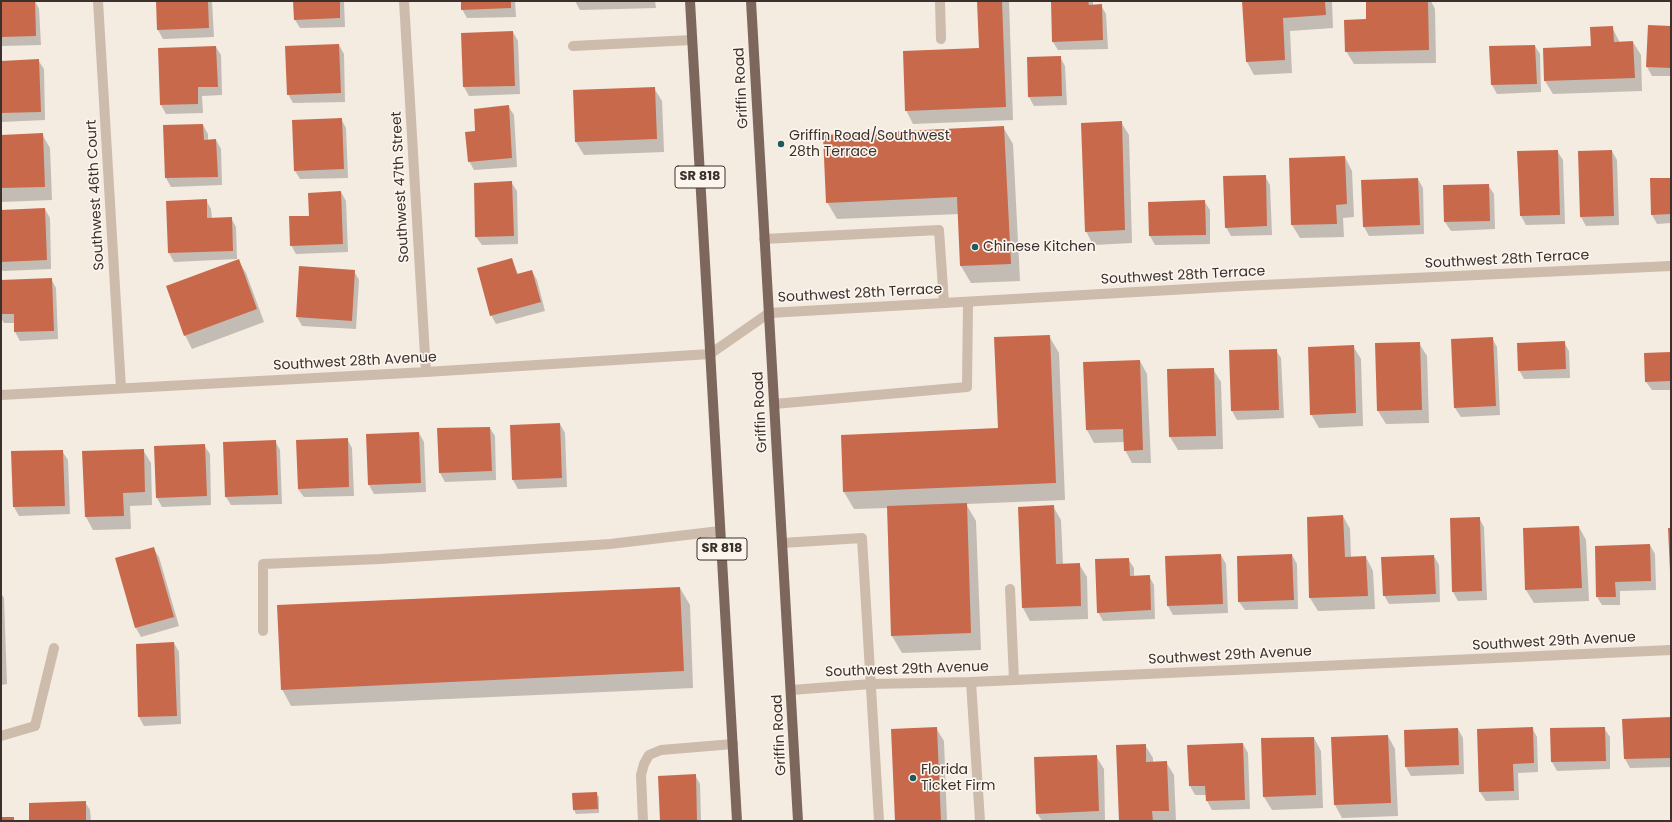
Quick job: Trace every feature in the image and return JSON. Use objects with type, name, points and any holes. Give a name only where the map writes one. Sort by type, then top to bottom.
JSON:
[{"type":"main road","name":"SR 818","points":[[690,1],[737,821]]},
{"type":"main road","name":"Griffin Road","points":[[750,1],[798,821]]},
{"type":"street","name":"Southwest 46th Court","points":[[98,1],[121,388]]},
{"type":"street","name":"Southwest 47th Street","points":[[404,1],[426,372]]},
{"type":"street","points":[[940,1],[941,39]]},
{"type":"street","points":[[573,46],[692,40]]},
{"type":"street","points":[[764,238],[939,230],[944,303]]},
{"type":"street","name":"Southwest 28th Terrace","points":[[710,354],[769,313],[1241,286],[1671,266]]},
{"type":"street","points":[[774,404],[967,387],[968,302]]},
{"type":"street","name":"Southwest 28th Avenue","points":[[1,395],[426,372],[710,354]]},
{"type":"street","points":[[263,631],[263,564],[380,559],[610,544],[720,531]]},
{"type":"street","points":[[782,543],[862,538],[879,821]]},
{"type":"street","points":[[1010,589],[1014,680]]},
{"type":"street","points":[[1,736],[36,726],[54,648]]},
{"type":"street","name":"Southwest 29th Avenue","points":[[791,690],[871,684],[971,682],[1671,650]]},
{"type":"street","points":[[971,682],[980,821]]},
{"type":"street","points":[[643,821],[641,775],[644,764],[650,755],[661,750],[733,744]]},
{"type":"building","points":[[1,1],[35,1],[36,36],[1,37]]},
{"type":"building","points":[[156,1],[208,1],[209,28],[157,30]]},
{"type":"building","points":[[293,1],[340,1],[340,18],[294,20]]},
{"type":"building","points":[[461,1],[511,1],[511,8],[461,10]]},
{"type":"building","points":[[977,1],[1002,1],[1006,107],[905,111],[903,51],[979,48]]},
{"type":"building","points":[[1051,1],[1088,1],[1089,5],[1102,4],[1103,40],[1052,42]]},
{"type":"building","points":[[1242,1],[1325,1],[1326,15],[1283,18],[1285,60],[1246,62]]},
{"type":"building","points":[[1366,1],[1428,1],[1429,50],[1345,52],[1344,20],[1366,19]]},
{"type":"building","points":[[1648,25],[1671,26],[1671,68],[1646,67]]},
{"type":"building","points":[[1613,26],[1614,42],[1633,41],[1635,78],[1544,81],[1543,48],[1591,46],[1590,27]]},
{"type":"building","points":[[513,31],[515,86],[463,87],[461,33]]},
{"type":"building","points":[[339,44],[341,93],[287,95],[285,46]]},
{"type":"building","points":[[1535,45],[1537,84],[1491,85],[1489,46]]},
{"type":"building","points":[[216,46],[218,87],[198,87],[198,104],[160,105],[158,48]]},
{"type":"building","points":[[1061,56],[1062,96],[1028,97],[1027,57]]},
{"type":"building","points":[[39,59],[41,112],[1,113],[1,61]]},
{"type":"building","points":[[655,87],[657,139],[575,142],[573,90]]},
{"type":"building","points":[[509,105],[512,158],[468,162],[465,132],[475,131],[474,109]]},
{"type":"building","points":[[342,118],[344,169],[294,171],[292,120]]},
{"type":"building","points":[[1122,121],[1125,230],[1085,232],[1081,123]]},
{"type":"building","points":[[203,124],[204,140],[216,139],[218,177],[165,178],[163,125]]},
{"type":"building","points":[[1004,126],[1011,264],[960,266],[957,197],[826,203],[823,135]]},
{"type":"building","points":[[43,133],[45,187],[1,188],[1,135]]},
{"type":"building","points":[[1558,150],[1560,215],[1520,216],[1517,151]]},
{"type":"building","points":[[1612,150],[1614,216],[1580,217],[1578,151]]},
{"type":"building","points":[[1345,156],[1347,204],[1336,205],[1337,224],[1291,225],[1289,158]]},
{"type":"building","points":[[1266,175],[1267,226],[1225,228],[1223,176]]},
{"type":"building","points":[[1418,178],[1420,225],[1363,227],[1361,180]]},
{"type":"building","points":[[1650,178],[1671,178],[1671,214],[1651,215]]},
{"type":"building","points":[[512,181],[514,236],[475,237],[474,183]]},
{"type":"building","points":[[1489,184],[1490,221],[1444,222],[1443,185]]},
{"type":"building","points":[[341,191],[343,244],[290,246],[289,216],[309,216],[308,193]]},
{"type":"building","points":[[207,199],[207,218],[232,217],[233,251],[168,253],[166,201]]},
{"type":"building","points":[[1205,200],[1206,235],[1149,236],[1148,202]]},
{"type":"building","points":[[45,208],[47,260],[1,262],[1,210]]},
{"type":"building","points":[[512,258],[517,274],[532,270],[541,302],[490,316],[477,268]]},
{"type":"building","points":[[239,259],[257,309],[184,336],[166,286]]},
{"type":"building","points":[[299,266],[355,270],[352,321],[296,317]]},
{"type":"building","points":[[52,278],[54,331],[14,332],[14,314],[1,314],[1,280]]},
{"type":"building","points":[[1050,335],[1056,483],[843,492],[841,435],[998,428],[994,337]]},
{"type":"building","points":[[1493,337],[1496,406],[1454,408],[1451,339]]},
{"type":"building","points":[[1565,341],[1566,369],[1518,371],[1517,343]]},
{"type":"building","points":[[1420,342],[1422,410],[1377,411],[1375,343]]},
{"type":"building","points":[[1354,345],[1356,413],[1310,415],[1308,347]]},
{"type":"building","points":[[1277,349],[1279,410],[1231,411],[1229,350]]},
{"type":"building","points":[[1671,352],[1671,381],[1645,382],[1644,353]]},
{"type":"building","points":[[1140,360],[1143,450],[1124,451],[1123,429],[1086,430],[1083,362]]},
{"type":"building","points":[[1214,368],[1216,436],[1169,437],[1167,369]]},
{"type":"building","points":[[560,423],[562,478],[512,480],[510,425]]},
{"type":"building","points":[[490,427],[492,471],[439,473],[437,428]]},
{"type":"building","points":[[419,432],[421,483],[368,485],[366,434]]},
{"type":"building","points":[[348,438],[349,487],[298,489],[296,440]]},
{"type":"building","points":[[276,440],[278,495],[225,497],[223,442]]},
{"type":"building","points":[[205,444],[207,496],[156,498],[154,446]]},
{"type":"building","points":[[144,449],[145,492],[123,493],[124,516],[85,517],[82,451]]},
{"type":"building","points":[[63,450],[65,506],[13,507],[11,451]]},
{"type":"building","points":[[967,503],[971,633],[891,636],[887,506]]},
{"type":"building","points":[[1054,505],[1056,564],[1080,563],[1081,606],[1022,608],[1018,507]]},
{"type":"building","points":[[1343,515],[1345,557],[1366,556],[1368,596],[1309,598],[1307,517]]},
{"type":"building","points":[[1480,517],[1482,591],[1452,592],[1450,518]]},
{"type":"building","points":[[1579,526],[1582,588],[1525,590],[1523,528]]},
{"type":"building","points":[[1668,528],[1671,528],[1671,571],[1670,571]]},
{"type":"building","points":[[1650,544],[1651,581],[1615,582],[1616,597],[1596,597],[1595,546]]},
{"type":"building","points":[[154,547],[174,617],[135,628],[115,558]]},
{"type":"building","points":[[1221,554],[1223,604],[1167,606],[1165,556]]},
{"type":"building","points":[[1292,554],[1294,600],[1238,602],[1237,556]]},
{"type":"building","points":[[1434,555],[1436,594],[1383,596],[1381,557]]},
{"type":"building","points":[[1129,558],[1130,576],[1150,575],[1151,610],[1097,613],[1095,559]]},
{"type":"building","points":[[680,587],[684,671],[281,690],[277,605]]},
{"type":"building","points":[[174,642],[177,716],[138,717],[136,644]]},
{"type":"building","points":[[1671,717],[1671,758],[1624,759],[1622,719]]},
{"type":"building","points":[[937,727],[941,821],[895,821],[891,729]]},
{"type":"building","points":[[1533,727],[1534,763],[1513,764],[1514,791],[1479,792],[1477,729]]},
{"type":"building","points":[[1605,727],[1606,761],[1551,762],[1550,728]]},
{"type":"building","points":[[1458,728],[1459,765],[1405,767],[1404,730]]},
{"type":"building","points":[[1388,735],[1391,803],[1334,805],[1331,737]]},
{"type":"building","points":[[1314,737],[1316,795],[1263,797],[1261,738]]},
{"type":"building","points":[[1243,743],[1245,800],[1206,801],[1205,786],[1189,786],[1187,745]]},
{"type":"building","points":[[1146,744],[1146,762],[1167,761],[1169,811],[1152,811],[1153,821],[1119,821],[1116,745]]},
{"type":"building","points":[[1097,755],[1099,811],[1036,814],[1034,757]]},
{"type":"building","points":[[696,774],[697,821],[660,821],[658,776]]},
{"type":"building","points":[[597,792],[598,809],[573,810],[572,793]]},
{"type":"building","points":[[86,801],[86,821],[29,821],[29,803]]},
{"type":"building","points":[[1,817],[14,817],[14,821],[1,821]]},
{"type":"place","name":"Griffin Road/Southwest 28th Terrace","points":[[781,144]]},
{"type":"place","name":"Chinese Kitchen","points":[[975,247]]},
{"type":"place","name":"Florida Ticket Firm","points":[[913,778]]}]
